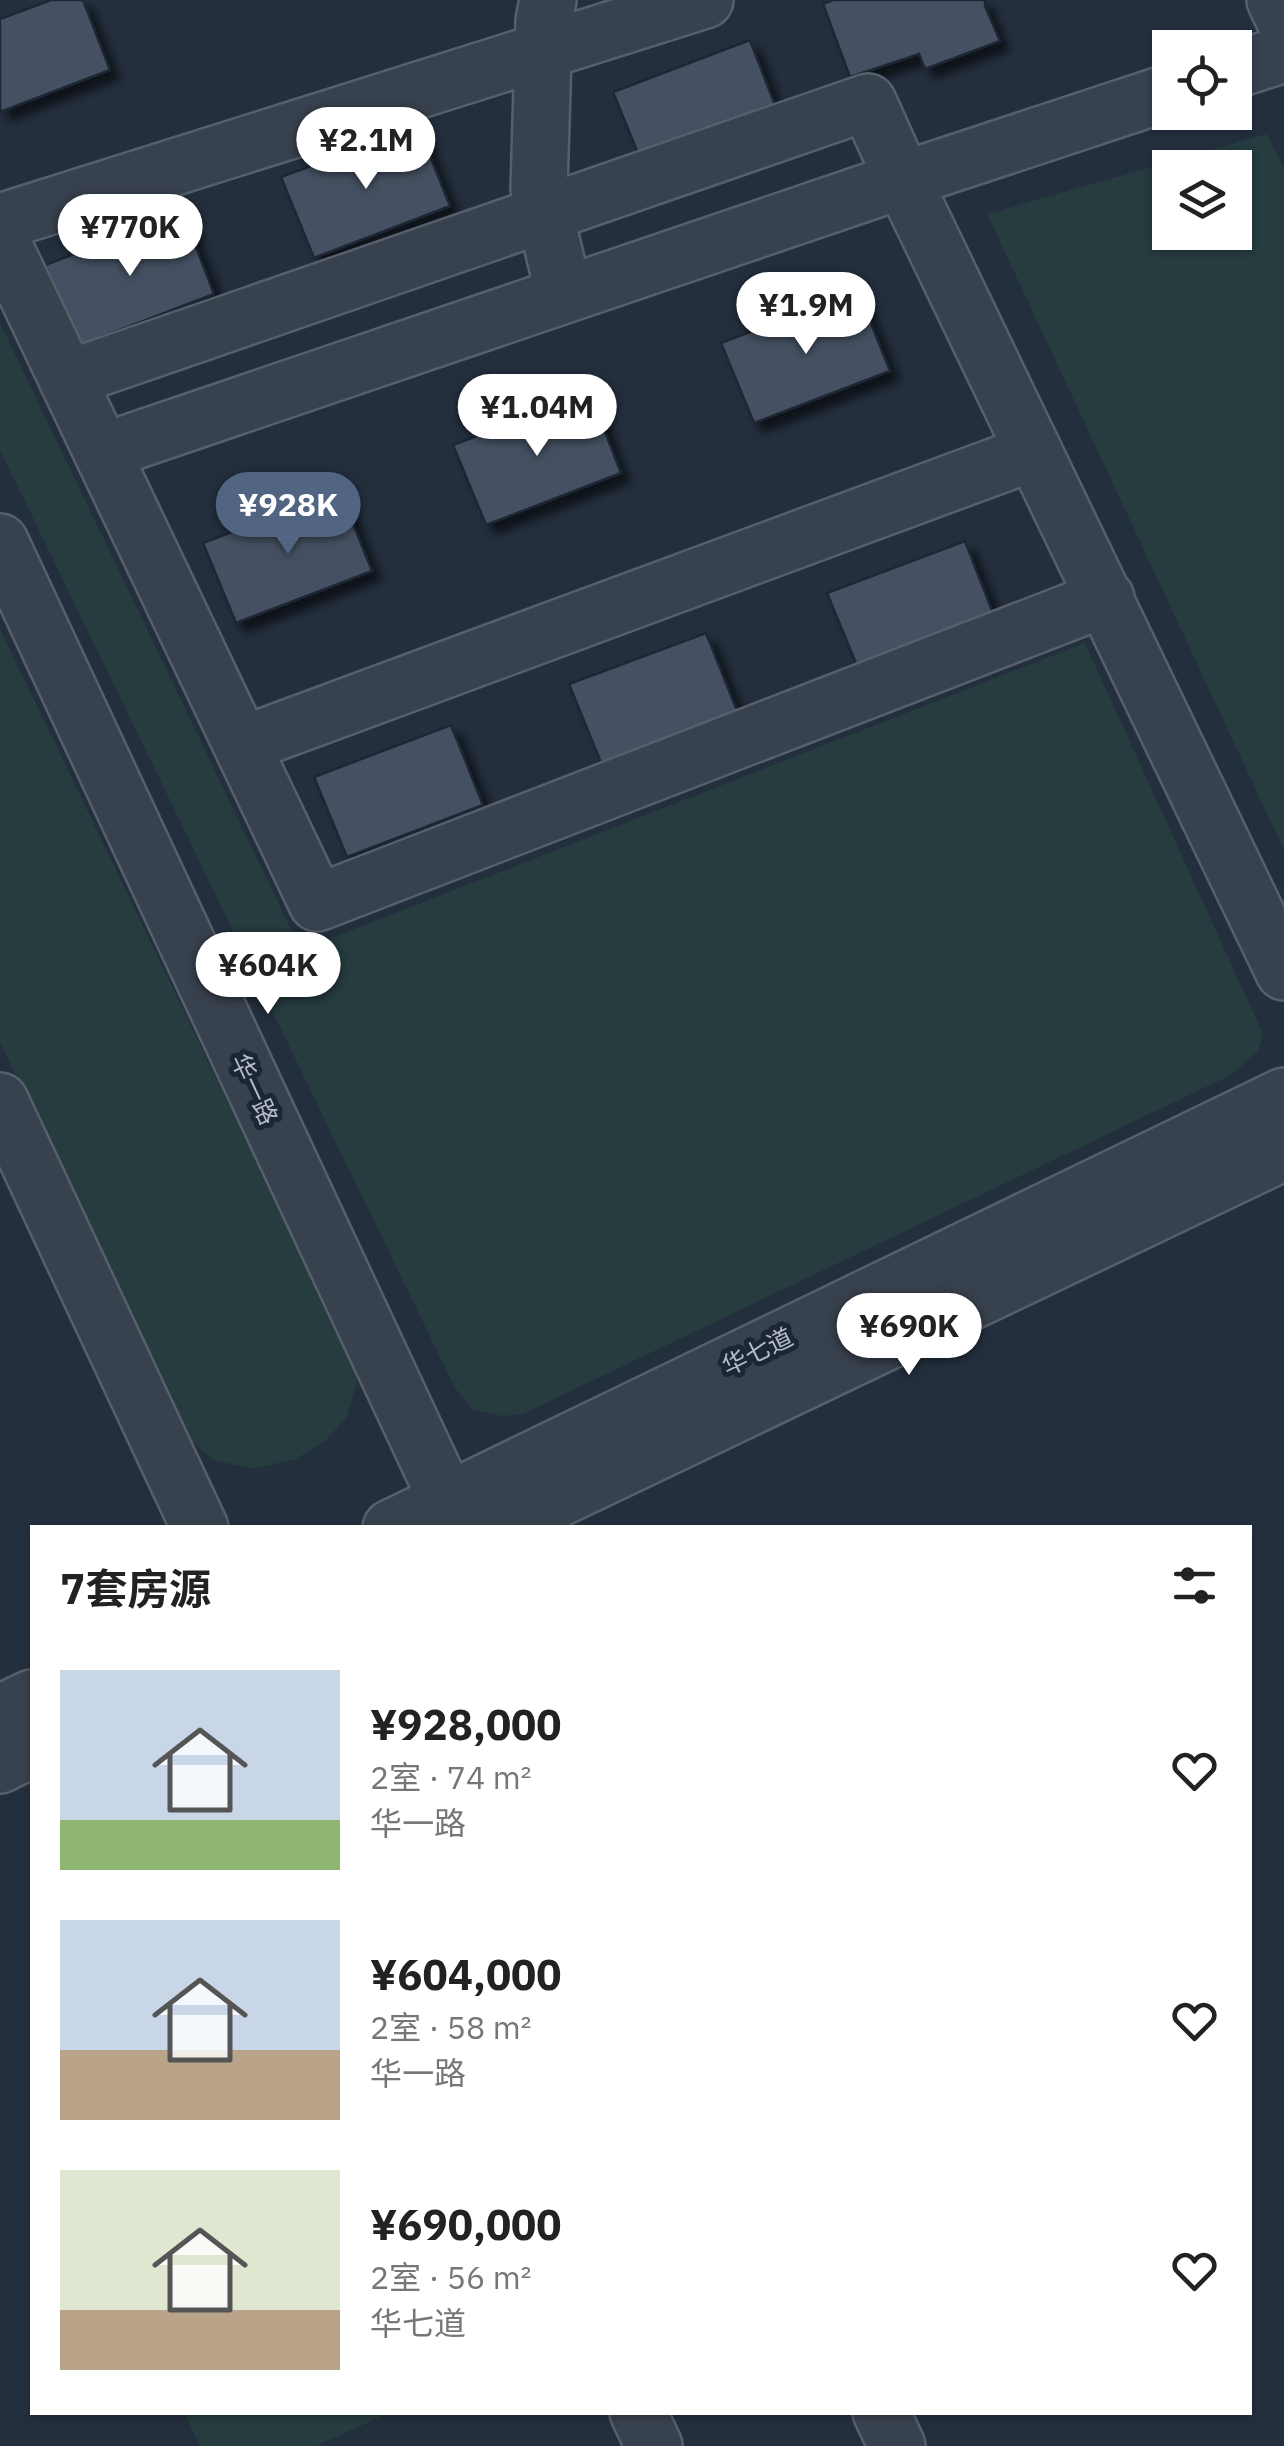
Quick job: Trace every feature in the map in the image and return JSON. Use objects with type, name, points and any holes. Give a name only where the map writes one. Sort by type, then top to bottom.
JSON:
[{"type":"street","points":[[0,222],[546,26],[705,0]]},
{"type":"street","points":[[1275,0],[1284,19]]},
{"type":"street","points":[[546,26],[539,189],[564,294]]},
{"type":"street","points":[[1252,64],[1284,54]]},
{"type":"street","points":[[102,452],[1152,98]]},
{"type":"street","points":[[67,379],[868,102],[1284,972]]},
{"type":"street","points":[[0,238],[317,902],[1106,598]]},
{"type":"street","points":[[242,744],[1034,452]]},
{"type":"street","name":"华一路","points":[[0,542],[454,1514]]},
{"type":"street","name":"华七道","points":[[404,1525],[454,1514],[1284,1096]]},
{"type":"street","points":[[0,1101],[199,1525]]},
{"type":"street","name":"华七道","points":[[503,1525],[1284,1152]]},
{"type":"street","points":[[0,1714],[30,1699]]},
{"type":"street","points":[[0,1764],[30,1750]]},
{"type":"street","points":[[639,2415],[654,2446]]},
{"type":"street","points":[[882,2415],[897,2446]]},
{"type":"green space","points":[[1267,134],[1284,169],[1284,850],[987,214],[1152,167],[1152,250],[1252,250],[1252,150],[1211,150]]},
{"type":"green space","points":[[0,323],[301,950],[1085,643],[1263,1034],[1258,1051],[1231,1075],[523,1414],[502,1416],[473,1410],[455,1388],[0,450]]},
{"type":"green space","points":[[0,629],[359,1375],[347,1417],[326,1440],[296,1459],[253,1469],[213,1460],[190,1440],[0,1042]]},
{"type":"green space","points":[[185,2415],[385,2415],[316,2446],[200,2446]]},
{"type":"building","points":[[51,0],[83,0],[110,70],[0,112],[0,19]]},
{"type":"building","points":[[833,0],[985,0],[1000,41],[925,69],[919,54],[850,77],[823,4]]},
{"type":"building","points":[[750,40],[781,121],[646,173],[613,92]]},
{"type":"building","points":[[418,126],[450,206],[314,258],[281,177]]},
{"type":"building","points":[[183,213],[214,294],[78,346],[45,265]]},
{"type":"building","points":[[858,291],[890,371],[754,423],[721,343]]},
{"type":"building","points":[[590,393],[621,473],[486,525],[453,445]]},
{"type":"building","points":[[340,491],[372,571],[236,623],[203,543]]},
{"type":"building","points":[[965,541],[996,621],[860,673],[827,593]]},
{"type":"building","points":[[706,633],[738,713],[602,765],[569,684]]},
{"type":"building","points":[[451,725],[483,805],[347,857],[314,777]]}]
